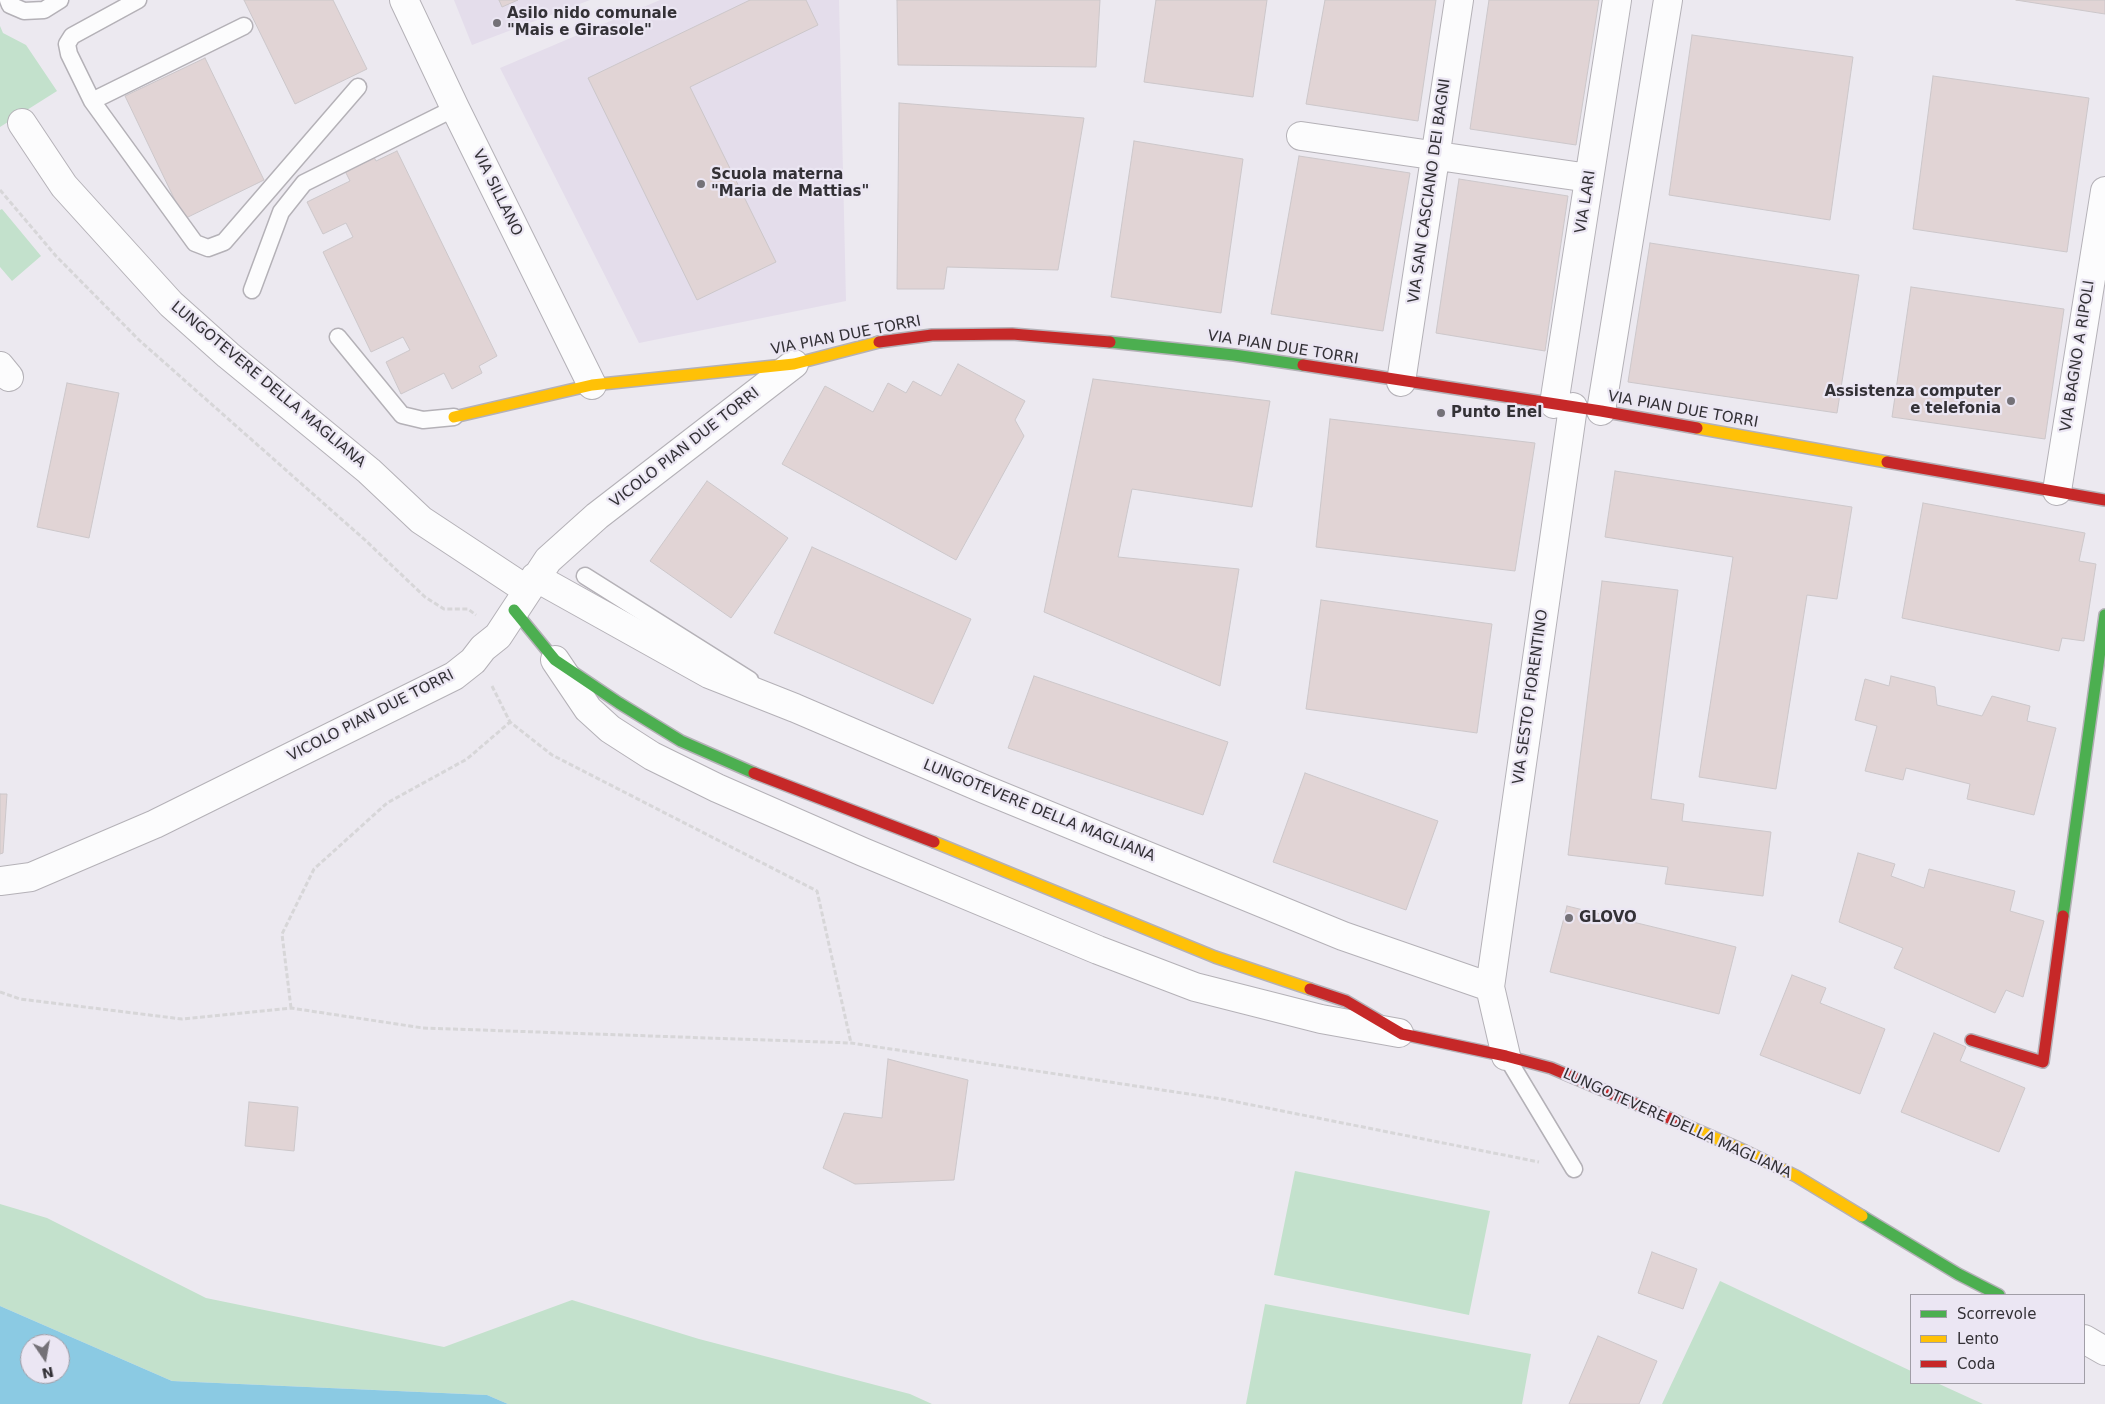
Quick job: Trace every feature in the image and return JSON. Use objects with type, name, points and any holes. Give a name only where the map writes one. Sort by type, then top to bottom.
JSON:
[{"type":"street","name":"VIA SILLANO","points":[[404,0],[455,108],[592,385]]},
{"type":"street","name":"VIA SAN CASCIANO DEI BAGNI","points":[[1401,382],[1459,0]]},
{"type":"street","name":"VIA LARI","points":[[1563,406],[1589,178],[1617,0]]},
{"type":"street","points":[[1602,411],[1668,0]]},
{"type":"street","name":"LUNGOTEVERE DELLA MAGLIANA","points":[[22,122],[64,186],[171,304],[228,355],[369,471],[421,520],[526,592],[709,674],[795,708],[984,789],[1344,936],[1490,987]]},
{"type":"street","points":[[1301,136],[1589,178]]},
{"type":"street","name":"VIA BAGNO A RIPOLI","points":[[2057,491],[2105,191]]},
{"type":"street","name":"VIA PIAN DUE TORRI","points":[[454,417],[592,385],[794,364],[853,347],[908,338],[958,334],[1012,334],[1067,337],[1197,350],[1602,411],[2105,500]]},
{"type":"street","name":"VICOLO PIAN DUE TORRI","points":[[0,881],[31,877],[155,824],[454,676],[473,661],[482,648],[498,636],[548,560],[597,516],[794,364]]},
{"type":"street","name":"VIA SESTO FIORENTINO","points":[[1490,987],[1563,406]]},
{"type":"street","name":"LUNGOTEVERE DELLA MAGLIANA","points":[[526,592],[555,660],[588,709],[610,729],[652,756],[717,788],[794,823],[1098,950],[1195,987],[1313,1017],[1506,1056],[1551,1068],[1745,1150],[1796,1176],[1958,1274],[1997,1294]]},
{"type":"street","points":[[1971,1040],[2043,1062],[2105,615]]},
{"type":"street","name":"LUNGOTEVERE DELLA MAGLIANA","points":[[555,660],[619,703],[681,741],[704,752],[775,782],[958,851],[1215,957],[1346,1001],[1402,1034]]},
{"type":"street","points":[[1490,987],[1506,1056]]},
{"type":"street","points":[[2085,1341],[2105,1351]]},
{"type":"lane","points":[[8,0],[10,5],[24,11],[44,10],[60,0]]},
{"type":"lane","points":[[138,0],[72,36],[67,44],[69,54],[92,101],[195,244],[208,248],[224,242],[358,88]]},
{"type":"lane","points":[[92,101],[244,26]]},
{"type":"lane","points":[[252,290],[281,212],[304,183],[455,108]]},
{"type":"lane","points":[[338,338],[402,415],[423,420],[454,417]]},
{"type":"lane","points":[[585,576],[795,708]]},
{"type":"lane","points":[[1506,1056],[1574,1169]]},
{"type":"path","points":[[473,661],[492,684],[510,722],[552,755],[816,891],[850,1043]]},
{"type":"path","points":[[291,1008],[282,934],[314,869],[386,803],[467,758],[510,722]]},
{"type":"path","points":[[0,992],[20,1000],[182,1019],[291,1008],[423,1028],[850,1043],[1222,1099],[1574,1169]]},
{"type":"shaded area","name":"Asilo nido comunale \"Mais e Girasole\"","points":[[454,0],[590,0],[472,45]]},
{"type":"shaded area","name":"Scuola materna \"Maria de Mattias\"","points":[[660,0],[839,0],[846,301],[639,343],[500,68]]},
{"type":"green space","points":[[0,26],[3,33],[26,45],[57,91],[0,127]]},
{"type":"green space","points":[[2,209],[41,256],[12,281],[0,267],[0,210]]},
{"type":"green space","points":[[1295,1171],[1490,1211],[1469,1315],[1274,1275]]},
{"type":"green space","points":[[0,1204],[47,1218],[206,1298],[444,1347],[572,1300],[699,1339],[910,1394],[932,1404],[508,1404],[487,1395],[172,1381],[70,1337],[70,1334],[64,1334],[0,1306]]},
{"type":"green space","points":[[1720,1281],[1910,1371],[1910,1384],[1939,1384],[1983,1404],[1662,1404]]},
{"type":"green space","points":[[1265,1304],[1531,1354],[1522,1404],[1246,1404]]},
{"type":"water","points":[[0,1306],[64,1334],[20,1334],[20,1384],[70,1384],[70,1337],[172,1381],[487,1395],[508,1404],[0,1404]]},
{"type":"building","points":[[244,0],[333,0],[367,69],[295,104]]},
{"type":"building","points":[[499,0],[518,0],[502,7]]},
{"type":"building","points":[[750,0],[806,0],[818,25],[690,87],[776,262],[697,300],[588,78]]},
{"type":"building","points":[[897,0],[1100,0],[1096,67],[898,65]]},
{"type":"building","points":[[1156,0],[1267,0],[1253,97],[1144,82]]},
{"type":"building","points":[[1325,0],[1436,0],[1418,121],[1306,104]]},
{"type":"building","points":[[1489,0],[1599,0],[1576,145],[1470,129]]},
{"type":"building","points":[[2016,0],[2105,0],[2105,14]]},
{"type":"building","points":[[1692,35],[1853,57],[1830,220],[1669,195]]},
{"type":"building","points":[[205,58],[264,180],[184,219],[125,96]]},
{"type":"building","points":[[1933,76],[2089,98],[2067,252],[1913,229]]},
{"type":"building","points":[[899,103],[1084,118],[1058,270],[947,267],[944,289],[897,289]]},
{"type":"building","points":[[1134,141],[1243,159],[1221,313],[1111,297]]},
{"type":"building","points":[[397,151],[497,356],[479,366],[482,373],[452,389],[444,373],[401,394],[386,362],[410,350],[403,337],[371,352],[323,252],[353,237],[346,223],[323,234],[307,202],[350,181],[343,167],[372,153],[376,161]]},
{"type":"building","points":[[1299,156],[1410,173],[1383,331],[1271,314]]},
{"type":"building","points":[[1459,179],[1568,196],[1545,351],[1436,333]]},
{"type":"building","points":[[1650,243],[1859,275],[1837,413],[1628,382]]},
{"type":"building","points":[[1911,287],[2064,309],[2045,439],[1892,417]]},
{"type":"building","points":[[958,364],[1025,401],[1015,420],[1024,436],[956,560],[782,464],[825,386],[873,412],[888,383],[906,393],[913,381],[941,396]]},
{"type":"building","points":[[1093,379],[1270,401],[1252,507],[1132,489],[1118,557],[1239,569],[1220,686],[1044,612]]},
{"type":"building","points":[[67,383],[119,393],[89,538],[37,527]]},
{"type":"building","points":[[1330,419],[1535,443],[1515,571],[1316,547]]},
{"type":"building","points":[[1615,471],[1852,507],[1837,599],[1807,595],[1776,789],[1699,777],[1733,557],[1605,537]]},
{"type":"building","points":[[707,481],[788,538],[731,618],[650,561]]},
{"type":"building","points":[[1923,503],[2085,533],[2079,561],[2096,564],[2084,641],[2062,638],[2059,651],[1902,618]]},
{"type":"building","points":[[812,547],[971,619],[933,704],[774,633]]},
{"type":"building","points":[[1602,581],[1678,590],[1651,799],[1684,804],[1682,821],[1771,832],[1763,896],[1665,884],[1668,867],[1568,855]]},
{"type":"building","points":[[1321,600],[1492,624],[1477,733],[1306,709]]},
{"type":"building","points":[[1034,676],[1228,742],[1203,815],[1008,748]]},
{"type":"building","points":[[1891,676],[1935,687],[1937,705],[1982,716],[1992,696],[2030,706],[2027,721],[2056,728],[2034,815],[1967,799],[1970,784],[1906,768],[1903,780],[1865,771],[1877,726],[1855,720],[1865,679],[1889,686]]},
{"type":"building","points":[[1305,773],[1438,821],[1406,910],[1273,862]]},
{"type":"building","points":[[0,794],[7,794],[3,853],[0,854]]},
{"type":"building","points":[[1858,853],[1895,864],[1891,876],[1924,888],[1929,869],[2015,891],[2010,911],[2044,921],[2023,997],[2006,990],[1995,1013],[1894,968],[1903,948],[1839,922]]},
{"type":"building","points":[[1567,906],[1736,947],[1719,1014],[1550,972]]},
{"type":"building","points":[[1792,975],[1826,988],[1820,1003],[1885,1029],[1860,1094],[1760,1055]]},
{"type":"building","points":[[1934,1033],[1966,1047],[1960,1061],[2025,1088],[1999,1152],[1901,1112]]},
{"type":"building","points":[[888,1059],[968,1080],[954,1180],[855,1184],[823,1168],[844,1113],[882,1118]]},
{"type":"building","points":[[249,1102],[298,1107],[294,1151],[245,1146]]},
{"type":"building","points":[[1652,1252],[1697,1269],[1683,1309],[1638,1293]]},
{"type":"building","points":[[1598,1336],[1657,1361],[1639,1404],[1569,1404]]},
{"type":"traffic: fast","points":[[1110,342],[1234,355],[1303,365]]},
{"type":"traffic: fast","points":[[514,610],[555,660],[619,703],[681,741],[754,773]]},
{"type":"traffic: fast","points":[[2063,916],[2105,615]]},
{"type":"traffic: fast","points":[[1862,1216],[1958,1274],[1997,1294]]},
{"type":"traffic: slow","points":[[454,417],[592,385],[794,364],[879,342]]},
{"type":"traffic: slow","points":[[1697,428],[1887,462]]},
{"type":"traffic: slow","points":[[934,842],[1215,957],[1310,989]]},
{"type":"traffic: slow","points":[[1676,1121],[1796,1176],[1862,1216]]},
{"type":"traffic: jam","points":[[879,342],[932,335],[1012,334],[1110,342]]},
{"type":"traffic: jam","points":[[1303,365],[1601,411],[1697,428]]},
{"type":"traffic: jam","points":[[1887,462],[2105,500]]},
{"type":"traffic: jam","points":[[754,773],[934,842]]},
{"type":"traffic: jam","points":[[1971,1040],[2043,1062],[2063,916]]},
{"type":"traffic: jam","points":[[1310,989],[1346,1001],[1402,1034],[1506,1056],[1551,1068],[1676,1121]]},
{"type":"place","name":"Asilo nido comunale \"Mais e Girasole\"","points":[[497,23]]},
{"type":"place","name":"Scuola materna \"Maria de Mattias\"","points":[[701,184]]},
{"type":"place","name":"Assistenza computer e telefonia","points":[[2011,401]]},
{"type":"place","name":"Punto Enel","points":[[1441,413]]},
{"type":"place","name":"GLOVO","points":[[1569,918]]}]
